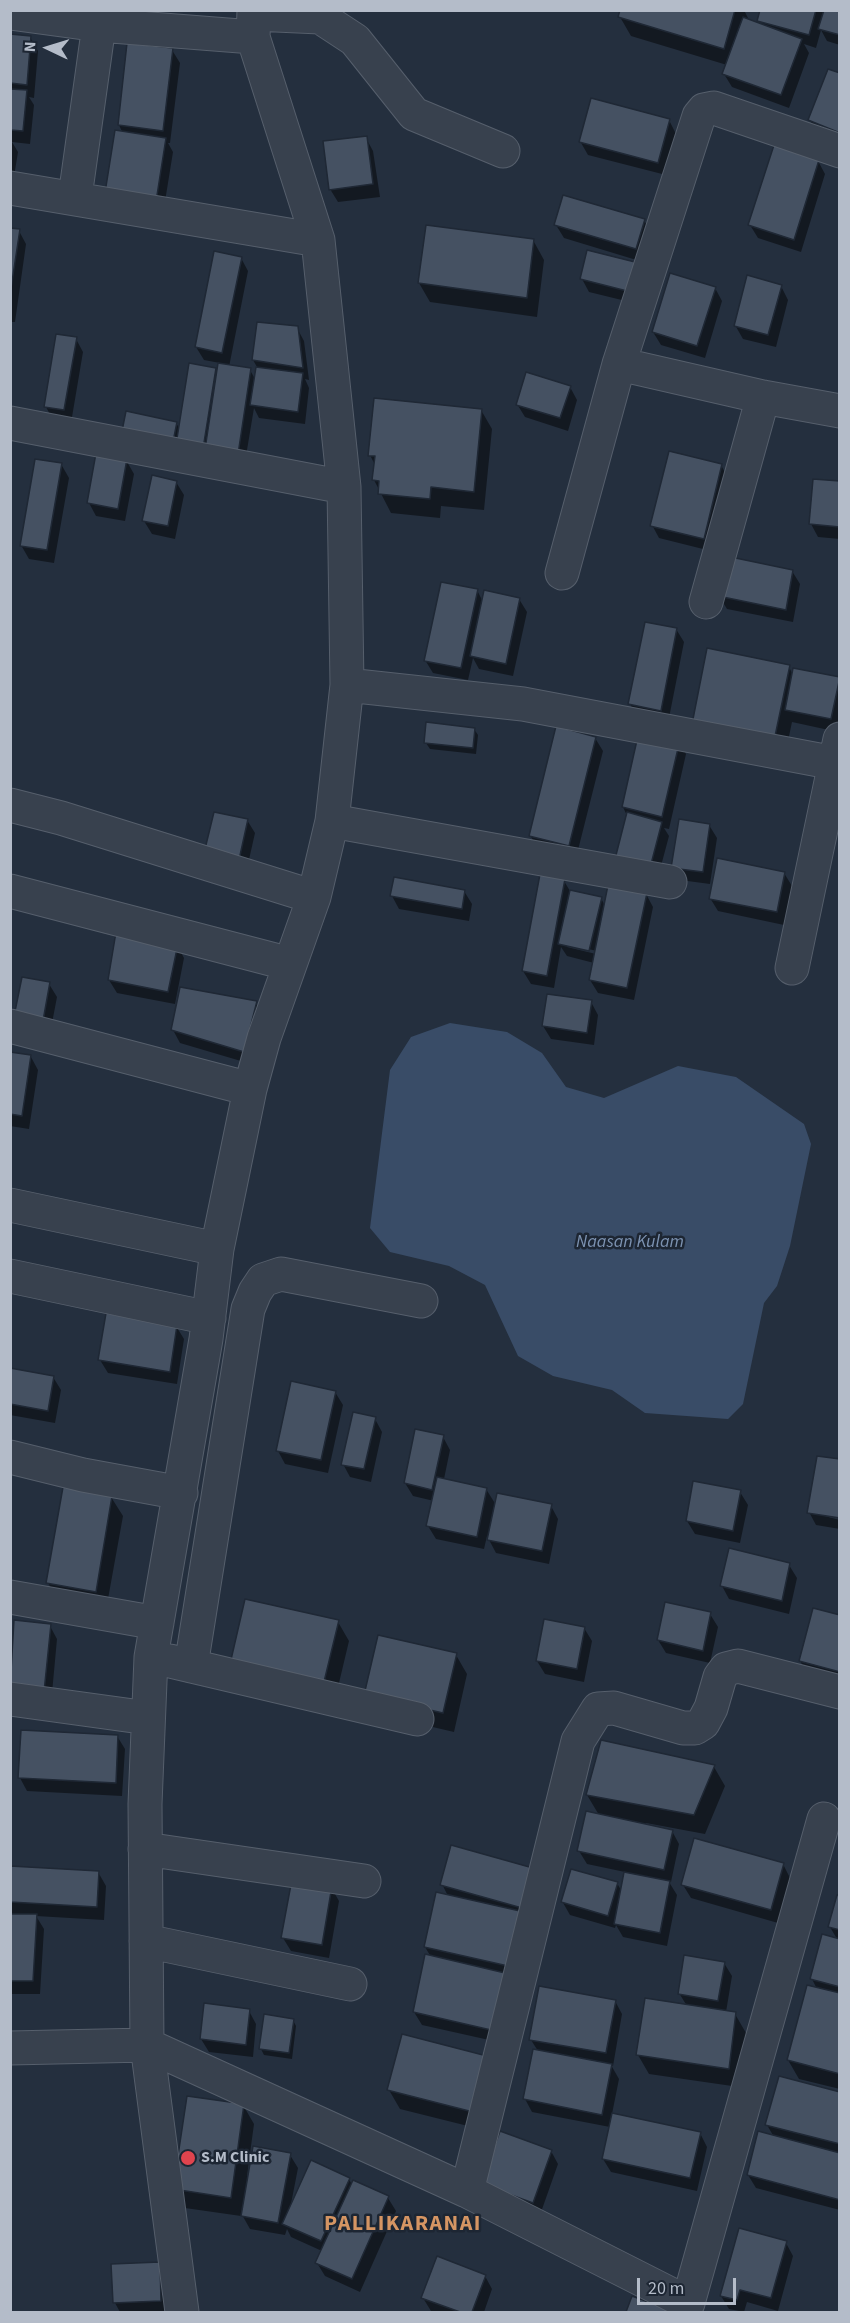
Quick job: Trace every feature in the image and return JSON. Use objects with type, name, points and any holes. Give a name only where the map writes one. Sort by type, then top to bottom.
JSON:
[{"type":"street","points":[[10,12],[99,25],[320,17],[355,40],[414,114],[503,151]]},
{"type":"street","points":[[182,2313],[147,2045],[146,1849],[151,1657],[181,1493],[209,1318],[217,1249],[250,1089],[264,1038],[314,897],[332,821],[347,685],[344,487],[318,240],[254,20]]},
{"type":"street","points":[[75,197],[99,25]]},
{"type":"street","points":[[562,573],[619,364],[699,116],[704,110],[714,108],[840,152]]},
{"type":"street","points":[[10,188],[75,197],[318,240]]},
{"type":"street","points":[[619,364],[763,397],[840,411]]},
{"type":"street","points":[[706,602],[763,397]]},
{"type":"street","points":[[10,423],[344,487]]},
{"type":"street","points":[[347,685],[523,704],[838,756],[792,968]]},
{"type":"street","points":[[10,805],[61,818],[314,897]]},
{"type":"street","points":[[332,821],[670,882]]},
{"type":"street","points":[[10,891],[290,964]]},
{"type":"street","points":[[10,1026],[250,1089]]},
{"type":"street","points":[[10,1205],[217,1249]]},
{"type":"street","points":[[192,1666],[248,1309],[255,1292],[263,1280],[280,1274],[421,1301]]},
{"type":"street","points":[[10,1276],[209,1318]]},
{"type":"street","points":[[10,1457],[83,1475],[181,1493]]},
{"type":"street","points":[[10,1597],[158,1623]]},
{"type":"street","points":[[151,1657],[417,1719]]},
{"type":"street","points":[[467,2191],[578,1741],[598,1709],[614,1708],[682,1728],[695,1728],[703,1723],[711,1708],[720,1677],[726,1669],[738,1666],[840,1692]]},
{"type":"street","points":[[10,1699],[148,1718]]},
{"type":"street","points":[[10,2049],[147,2045],[467,2191],[698,2308],[824,1819]]},
{"type":"street","points":[[146,1849],[364,1881]]},
{"type":"street","points":[[146,1941],[350,1984]]},
{"type":"water","name":"Naasan Kulam","points":[[450,1023],[507,1032],[542,1053],[566,1087],[604,1098],[678,1066],[736,1077],[804,1124],[811,1144],[790,1246],[777,1286],[764,1303],[743,1404],[728,1419],[645,1413],[612,1390],[553,1376],[518,1356],[485,1285],[449,1266],[390,1252],[370,1228],[390,1070],[411,1037]]},
{"type":"building","points":[[620,10],[735,10],[724,49],[618,17]]},
{"type":"building","points":[[760,10],[816,10],[809,35],[757,21]]},
{"type":"building","points":[[824,10],[840,10],[840,35],[818,29]]},
{"type":"building","points":[[743,17],[802,39],[781,95],[722,74]]},
{"type":"building","points":[[10,34],[31,36],[27,85],[10,83]]},
{"type":"building","points":[[127,43],[173,48],[163,131],[118,125]]},
{"type":"building","points":[[828,69],[840,73],[840,133],[808,120]]},
{"type":"building","points":[[10,89],[27,90],[23,131],[10,130]]},
{"type":"building","points":[[591,98],[670,119],[658,163],[579,142]]},
{"type":"building","points":[[115,130],[166,138],[155,208],[104,199]]},
{"type":"building","points":[[367,136],[373,184],[329,190],[323,141]]},
{"type":"building","points":[[774,145],[819,160],[794,240],[748,225]]},
{"type":"building","points":[[563,195],[645,219],[636,249],[554,225]]},
{"type":"building","points":[[426,225],[534,239],[527,298],[418,283]]},
{"type":"building","points":[[10,228],[20,229],[10,295]]},
{"type":"building","points":[[587,250],[635,262],[627,291],[580,279]]},
{"type":"building","points":[[214,251],[242,257],[222,353],[195,347]]},
{"type":"building","points":[[670,273],[716,287],[697,346],[652,332]]},
{"type":"building","points":[[747,275],[782,285],[768,335],[734,326]]},
{"type":"building","points":[[257,322],[298,326],[303,368],[252,360]]},
{"type":"building","points":[[56,334],[77,337],[64,410],[44,407]]},
{"type":"building","points":[[189,363],[216,368],[202,455],[175,451]]},
{"type":"building","points":[[218,363],[251,368],[237,461],[204,456]]},
{"type":"building","points":[[256,367],[303,373],[298,412],[250,405]]},
{"type":"building","points":[[526,372],[571,386],[560,418],[516,405]]},
{"type":"building","points":[[374,398],[482,409],[474,492],[431,487],[430,499],[378,494],[379,481],[372,480],[375,456],[368,456]]},
{"type":"building","points":[[126,411],[177,422],[171,452],[120,441]]},
{"type":"building","points":[[669,451],[722,464],[704,539],[650,526]]},
{"type":"building","points":[[96,453],[127,459],[118,509],[87,503]]},
{"type":"building","points":[[35,459],[62,463],[47,550],[20,546]]},
{"type":"building","points":[[152,475],[177,481],[168,526],[142,521]]},
{"type":"building","points":[[813,479],[840,481],[840,527],[809,524]]},
{"type":"building","points":[[726,556],[793,570],[786,610],[718,596]]},
{"type":"building","points":[[441,582],[478,589],[461,668],[424,661]]},
{"type":"building","points":[[484,590],[520,598],[506,664],[470,656]]},
{"type":"building","points":[[645,622],[677,628],[661,711],[628,704]]},
{"type":"building","points":[[707,648],[790,665],[774,741],[692,724]]},
{"type":"building","points":[[793,668],[840,677],[831,719],[785,710]]},
{"type":"building","points":[[426,722],[475,728],[473,748],[424,743]]},
{"type":"building","points":[[556,726],[596,737],[569,846],[529,836]]},
{"type":"building","points":[[639,731],[680,740],[662,817],[622,807]]},
{"type":"building","points":[[214,812],[248,819],[239,860],[204,853]]},
{"type":"building","points":[[627,812],[662,822],[650,868],[615,859]]},
{"type":"building","points":[[679,819],[710,824],[703,872],[671,868]]},
{"type":"building","points":[[717,858],[785,872],[777,912],[709,899]]},
{"type":"building","points":[[540,874],[565,879],[547,976],[522,971]]},
{"type":"building","points":[[394,877],[465,890],[462,909],[390,896]]},
{"type":"building","points":[[608,885],[647,893],[627,988],[589,980]]},
{"type":"building","points":[[570,890],[602,897],[589,951],[558,944]]},
{"type":"building","points":[[116,932],[178,944],[168,992],[108,980]]},
{"type":"building","points":[[22,977],[50,982],[41,1032],[12,1026]]},
{"type":"building","points":[[180,987],[257,1001],[244,1052],[171,1030]]},
{"type":"building","points":[[547,994],[592,1000],[587,1033],[542,1026]]},
{"type":"building","points":[[10,1052],[31,1055],[22,1116],[10,1114]]},
{"type":"building","points":[[106,1313],[177,1325],[170,1372],[98,1360]]},
{"type":"building","points":[[10,1368],[54,1376],[48,1411],[10,1404]]},
{"type":"building","points":[[291,1381],[336,1391],[321,1460],[276,1451]]},
{"type":"building","points":[[353,1412],[376,1417],[364,1469],[341,1465]]},
{"type":"building","points":[[415,1429],[444,1435],[432,1490],[404,1483]]},
{"type":"building","points":[[817,1456],[840,1459],[840,1518],[807,1513]]},
{"type":"building","points":[[437,1477],[487,1488],[477,1537],[426,1526]]},
{"type":"building","points":[[693,1481],[741,1490],[733,1531],[686,1521]]},
{"type":"building","points":[[63,1487],[112,1496],[96,1592],[46,1583]]},
{"type":"building","points":[[497,1493],[552,1504],[542,1551],[487,1540]]},
{"type":"building","points":[[729,1548],[790,1563],[782,1601],[720,1586]]},
{"type":"building","points":[[245,1599],[339,1620],[323,1686],[230,1664]]},
{"type":"building","points":[[665,1602],[711,1612],[703,1651],[657,1640]]},
{"type":"building","points":[[813,1608],[840,1615],[840,1672],[799,1661]]},
{"type":"building","points":[[544,1619],[585,1627],[577,1669],[536,1661]]},
{"type":"building","points":[[14,1620],[51,1624],[44,1692],[10,1688]]},
{"type":"building","points":[[378,1635],[457,1653],[443,1713],[364,1695]]},
{"type":"building","points":[[21,1730],[118,1735],[116,1783],[18,1778]]},
{"type":"building","points":[[601,1740],[715,1765],[694,1815],[586,1795]]},
{"type":"building","points":[[586,1811],[673,1830],[664,1870],[577,1851]]},
{"type":"building","points":[[694,1838],[784,1863],[771,1910],[681,1885]]},
{"type":"building","points":[[451,1845],[533,1868],[522,1908],[440,1885]]},
{"type":"building","points":[[10,1866],[99,1871],[97,1907],[10,1902]]},
{"type":"building","points":[[571,1869],[618,1882],[608,1916],[561,1902]]},
{"type":"building","points":[[624,1872],[670,1881],[660,1933],[614,1924]]},
{"type":"building","points":[[292,1879],[332,1886],[322,1945],[281,1938]]},
{"type":"building","points":[[436,1892],[520,1911],[508,1966],[424,1947]]},
{"type":"building","points":[[837,1895],[840,1895],[840,1930],[828,1927]]},
{"type":"building","points":[[10,1914],[37,1914],[33,1981],[10,1981]]},
{"type":"building","points":[[822,1934],[840,1939],[840,1987],[810,1979]]},
{"type":"building","points":[[425,1954],[505,1973],[491,2030],[413,2012]]},
{"type":"building","points":[[684,1955],[725,1962],[718,2001],[678,1994]]},
{"type":"building","points":[[807,1985],[840,1993],[840,2074],[787,2060]]},
{"type":"building","points":[[539,1986],[616,2000],[606,2053],[529,2040]]},
{"type":"building","points":[[645,1998],[736,2012],[729,2069],[636,2055]]},
{"type":"building","points":[[204,2003],[250,2009],[246,2045],[200,2039]]},
{"type":"building","points":[[264,2014],[294,2019],[289,2053],[259,2049]]},
{"type":"building","points":[[402,2034],[487,2056],[473,2112],[387,2090]]},
{"type":"building","points":[[533,2049],[612,2064],[602,2115],[523,2099]]},
{"type":"building","points":[[779,2076],[840,2092],[840,2144],[765,2125]]},
{"type":"building","points":[[187,2096],[244,2104],[231,2198],[173,2189]]},
{"type":"building","points":[[612,2113],[701,2132],[690,2178],[602,2159]]},
{"type":"building","points":[[500,2131],[552,2150],[533,2203],[481,2184]]},
{"type":"building","points":[[758,2131],[840,2153],[840,2200],[747,2175]]},
{"type":"building","points":[[253,2146],[291,2153],[278,2223],[241,2216]]},
{"type":"building","points":[[311,2160],[350,2178],[321,2241],[282,2224]]},
{"type":"building","points":[[353,2180],[389,2196],[352,2279],[315,2263]]},
{"type":"building","points":[[739,2228],[787,2241],[771,2298],[740,2290],[737,2300],[720,2296]]},
{"type":"building","points":[[437,2256],[486,2275],[472,2312],[460,2312],[421,2298]]},
{"type":"building","points":[[160,2262],[161,2301],[113,2303],[111,2264]]},
{"type":"building","points":[[632,2296],[670,2310],[669,2312],[626,2312]]},
{"type":"place","name":"S.M Clinic","points":[[188,2158]]},
{"type":"district","name":"PALLIKARANAI","points":[[403,2225]]}]
